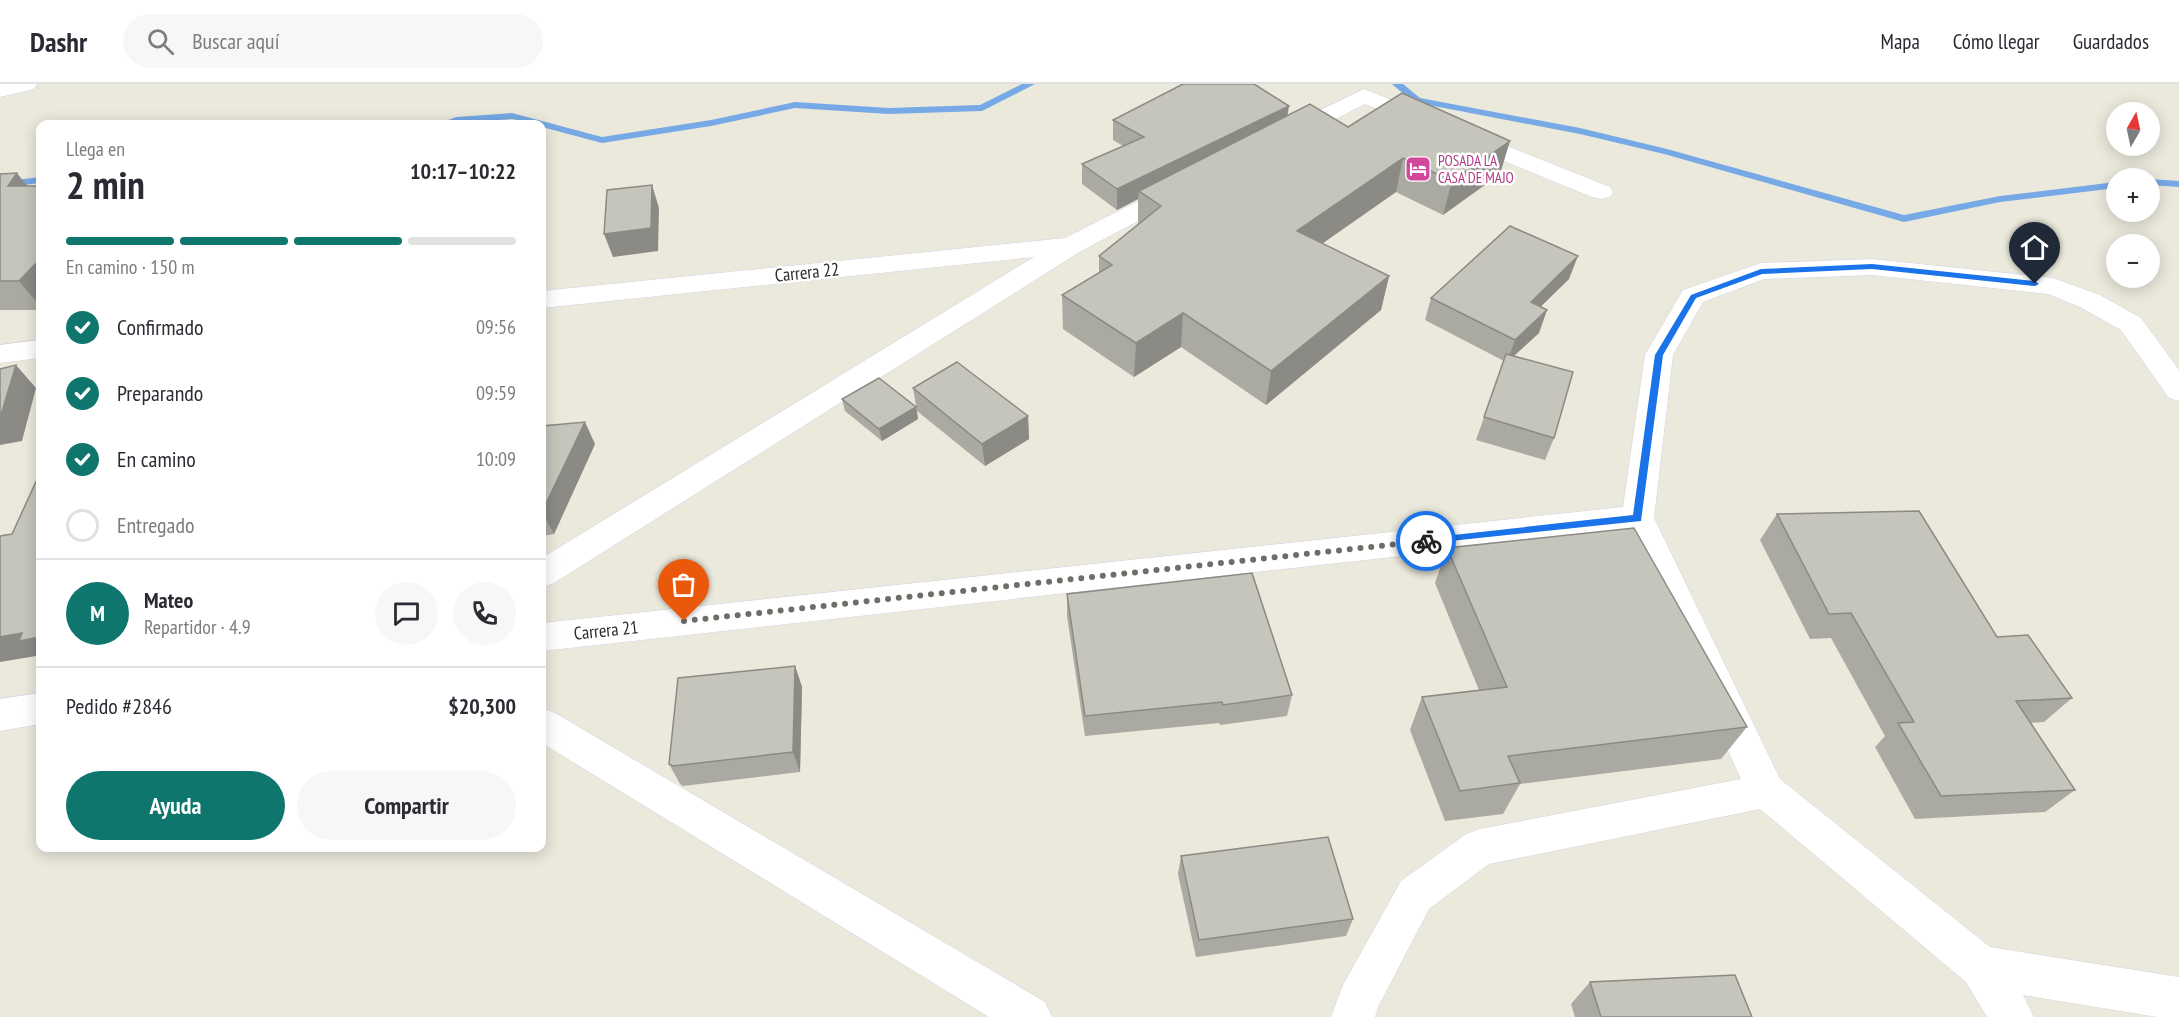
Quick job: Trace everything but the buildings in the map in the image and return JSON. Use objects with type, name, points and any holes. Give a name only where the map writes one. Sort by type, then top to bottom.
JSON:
[{"type":"street","points":[[0,90],[26,84]]},
{"type":"street","points":[[1270,144],[1364,96],[1601,192]]},
{"type":"street","points":[[546,572],[1072,245],[1197,181]]},
{"type":"street","name":"Carrera 22","points":[[546,299],[1072,245]]},
{"type":"street","points":[[2012,1017],[1981,967],[1766,791],[1638,518],[1659,355],[1693,296],[1761,272],[1872,267],[1980,276],[2053,286],[2090,301],[2131,324],[2179,391]]},
{"type":"street","points":[[0,354],[36,350]]},
{"type":"street","name":"Carrera 21","points":[[546,637],[1638,518]]},
{"type":"street","points":[[0,715],[36,710]]},
{"type":"street","points":[[546,726],[1030,1017]]},
{"type":"street","points":[[1353,1017],[1358,1000],[1415,895],[1480,847],[1766,791]]},
{"type":"street","points":[[1981,967],[2179,999]]},
{"type":"waterway","points":[[546,125],[602,140],[711,123],[795,105],[889,111],[982,108],[1030,84]]},
{"type":"waterway","points":[[1397,84],[1417,100],[1580,131],[1667,152],[1904,219],[2000,199],[2106,186]]},
{"type":"waterway","points":[[456,120],[512,116],[527,120]]},
{"type":"waterway","points":[[0,185],[36,180]]},
{"type":"waterway","points":[[2160,183],[2179,184]]},
{"type":"way so far","points":[[684,621],[1426,541]]},
{"type":"place","name":"POSADA LA CASA DE MAJO","points":[[1418,169]]},
{"type":"route","points":[[1426,541],[1638,518],[1659,355],[1693,296],[1761,272],[1872,267],[1980,276],[2035,284]]}]
